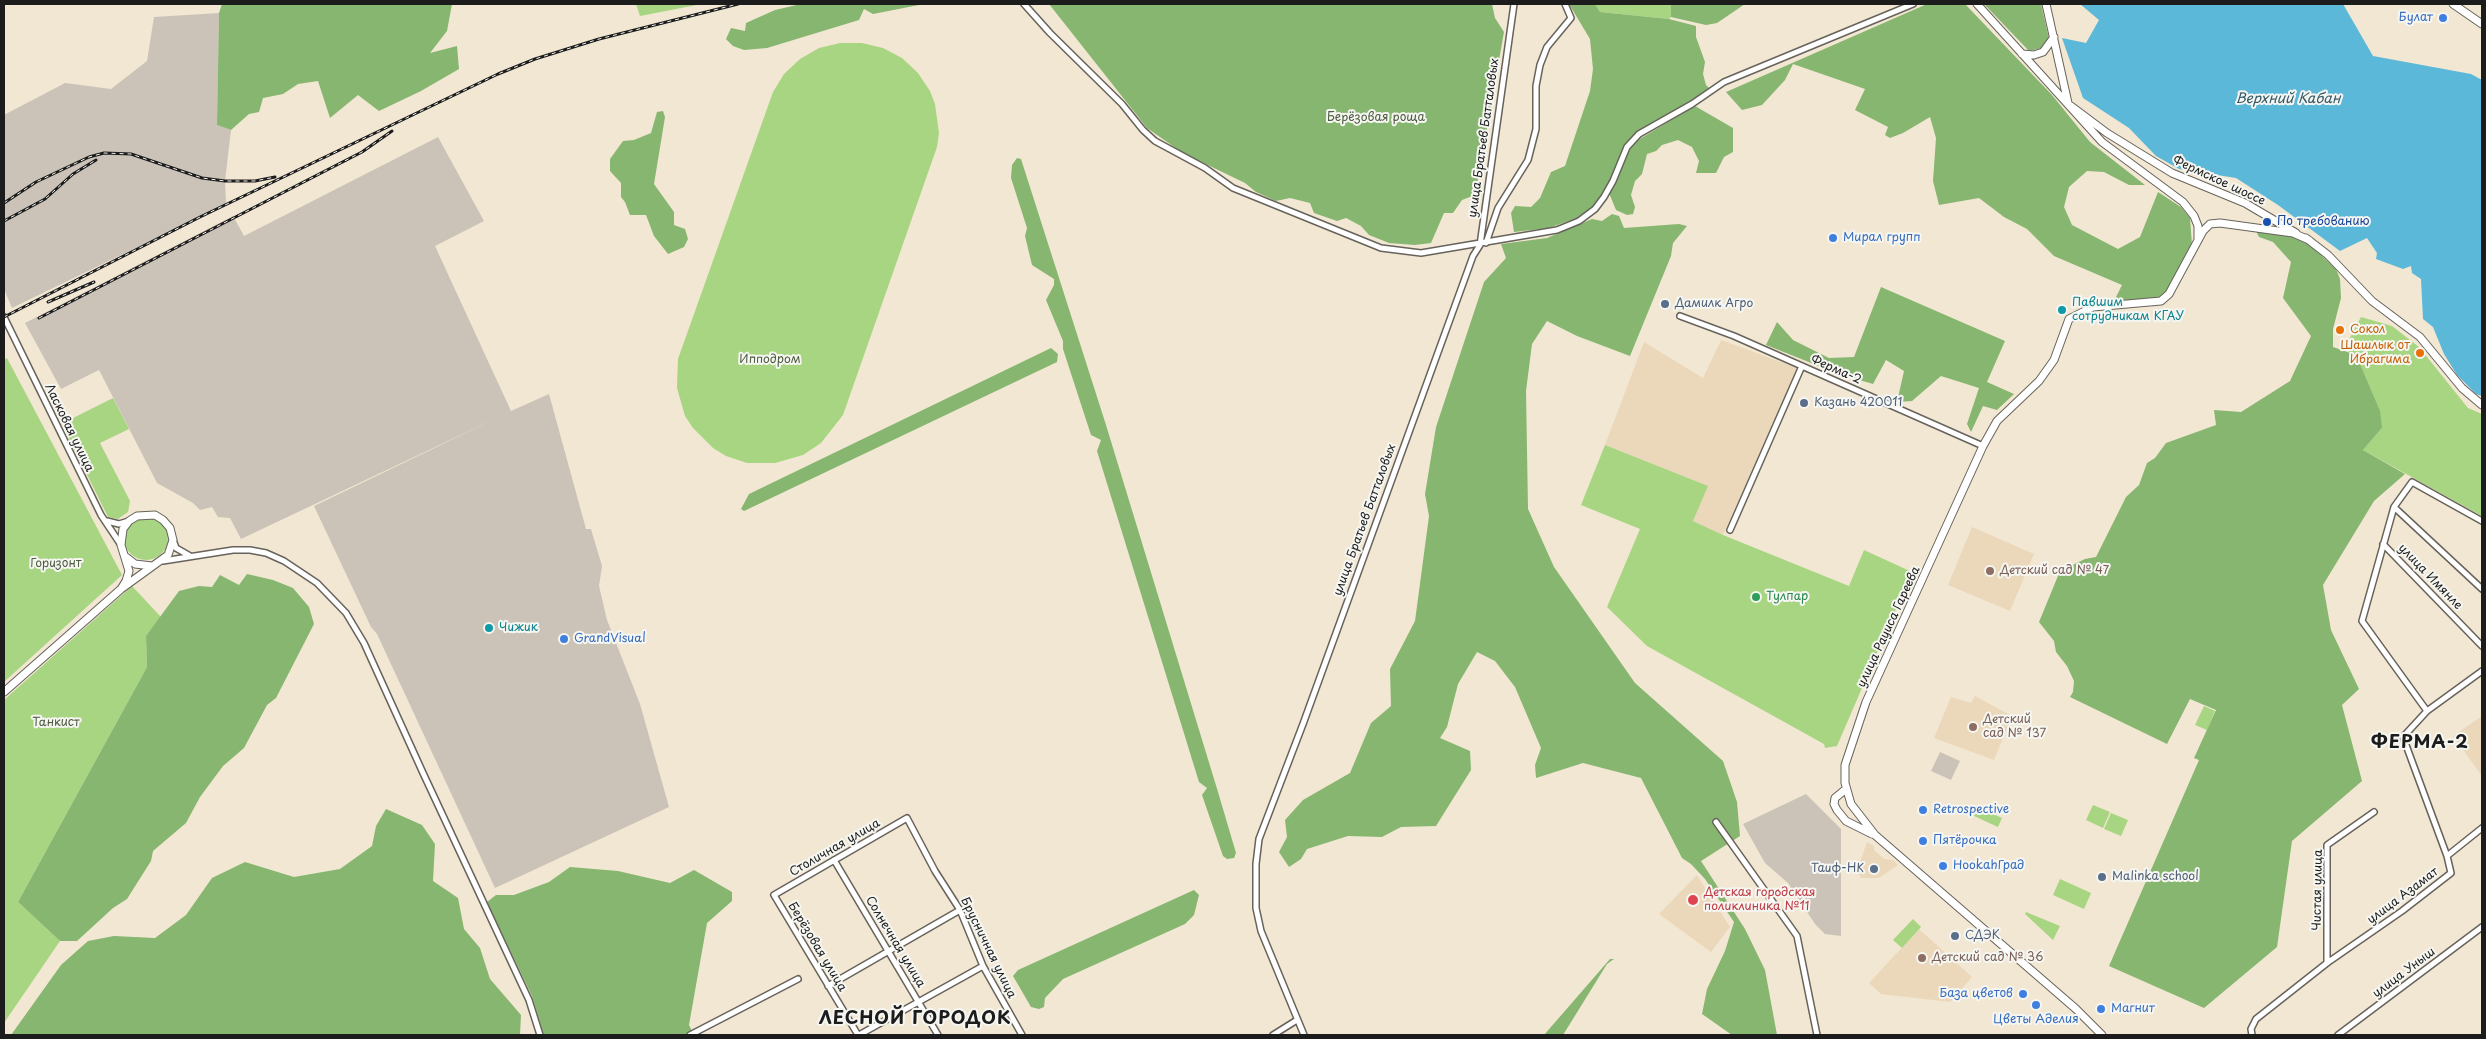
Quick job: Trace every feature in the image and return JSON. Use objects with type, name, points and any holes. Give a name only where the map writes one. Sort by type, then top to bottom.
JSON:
[{"type":"street","points":[[1024,4],[1050,33],[1122,104],[1150,136],[1205,168],[1233,188],[1381,248],[1421,253],[1480,245],[1557,230],[1579,221],[1595,209],[1604,197],[1627,147],[1639,134],[1692,104],[1724,82],[1913,4]]},
{"type":"street","name":"улица Братьев Батталовых","points":[[1304,1035],[1261,931],[1256,908],[1256,864],[1259,839],[1303,724],[1472,256],[1480,245],[1514,4]]},
{"type":"street","points":[[1486,243],[1498,208],[1528,160],[1536,129],[1536,86],[1540,65],[1547,47],[1571,18],[1565,4]]},
{"type":"street","name":"Фермское шоссе","points":[[1977,4],[2102,142],[2183,202],[2194,216],[2198,226],[2198,241]]},
{"type":"street","name":"Фермское шоссе","points":[[2046,4],[2069,105],[2107,133],[2172,174],[2245,203],[2309,240],[2328,255],[2372,301],[2420,337],[2462,388],[2482,405]]},
{"type":"street","points":[[2453,4],[2463,7],[2482,24]]},
{"type":"street","points":[[2022,54],[2034,55],[2043,52],[2054,37]]},
{"type":"street","points":[[2198,241],[2210,224],[2220,223],[2292,233],[2309,240]]},
{"type":"street","name":"улица Рауиса Гареева","points":[[2102,1035],[2076,1009],[1875,835],[1851,804],[1846,789],[1845,765],[1866,702],[1983,446],[1998,421],[2039,381],[2049,367],[2069,319],[2094,307],[2161,301],[2169,294],[2198,241]]},
{"type":"street","name":"Ферма-2","points":[[1680,316],[1802,366],[1983,446]]},
{"type":"street","name":"Ласковая улица","points":[[4,318],[101,515],[121,545]]},
{"type":"street","points":[[1730,530],[1802,366]]},
{"type":"street","points":[[2427,710],[2362,621],[2394,507],[2412,482],[2482,521]]},
{"type":"street","points":[[2394,507],[2482,589]]},
{"type":"street","points":[[101,515],[113,524],[129,521],[140,515],[155,515],[170,528],[176,548],[190,556]]},
{"type":"street","points":[[121,589],[129,571],[121,545],[123,529],[129,521]]},
{"type":"street","points":[[4,692],[121,589],[160,563],[172,548],[173,540]]},
{"type":"street","name":"улица Имянле","points":[[2384,544],[2482,646]]},
{"type":"street","points":[[125,555],[134,564],[142,566],[190,556],[250,550],[284,561],[302,572],[331,596],[346,613],[364,643],[391,700],[427,782],[529,1000],[540,1035]]},
{"type":"street","name":"улица Азамат","points":[[2252,1035],[2256,1019],[2327,963],[2402,911],[2450,873],[2447,856],[2403,738],[2427,710],[2482,671]]},
{"type":"street","points":[[1846,789],[1835,798],[1834,804],[1837,810],[1846,821],[1875,835]]},
{"type":"street","name":"Чистая улица","points":[[2327,963],[2327,845],[2374,812]]},
{"type":"street","name":"Столичная улица","points":[[774,895],[907,818]]},
{"type":"street","name":"Брусничная улица","points":[[907,818],[935,872],[960,910],[983,966],[1022,1035]]},
{"type":"street","points":[[1716,822],[1797,936],[1817,1035]]},
{"type":"street","points":[[2447,856],[2482,828]]},
{"type":"street","name":"Солнечная улица","points":[[834,860],[938,1035]]},
{"type":"street","name":"Берёзовая улица","points":[[774,895],[858,1035]]},
{"type":"street","points":[[828,986],[960,910]]},
{"type":"street","name":"улица Уныш","points":[[2338,1035],[2482,927]]},
{"type":"street","points":[[858,1035],[983,966]]},
{"type":"street","points":[[690,1035],[798,979]]},
{"type":"street","points":[[1273,1035],[1297,1020]]},
{"type":"shaded area","points":[[219,13],[217,125],[231,130],[225,181],[226,204],[12,308],[4,289],[4,115],[65,83],[111,89],[147,61],[154,17]]},
{"type":"shaded area","points":[[438,137],[484,221],[435,246],[511,411],[549,394],[586,529],[591,529],[602,566],[599,586],[607,620],[640,704],[669,807],[495,888],[377,634],[371,627],[314,506],[503,415],[241,539],[230,518],[218,517],[212,507],[200,510],[193,503],[157,483],[99,370],[61,389],[25,323],[233,216],[244,236]]},
{"type":"shaded area","points":[[1721,340],[1797,368],[1723,535],[1693,521],[1707,486],[1605,445],[1644,342],[1703,378]]},
{"type":"shaded area","name":"Детский сад № 47","points":[[1972,527],[2034,554],[2010,611],[1948,585]]},
{"type":"shaded area","name":"Детский сад № 137","points":[[1975,696],[2012,716],[1994,760],[1934,738],[1951,697],[1971,703]]},
{"type":"shaded area","points":[[2482,716],[2482,776],[2453,736]]},
{"type":"shaded area","points":[[1940,752],[1960,761],[1951,780],[1931,771]]},
{"type":"shaded area","points":[[1806,794],[1841,829],[1841,936],[1825,934],[1815,924],[1788,883],[1765,863],[1743,824]]},
{"type":"shaded area","points":[[1867,842],[1874,846],[1874,850],[1884,859],[1893,860],[1898,865],[1879,878],[1861,878],[1857,871]]},
{"type":"shaded area","name":"Детская городская поликлиника №11","points":[[1697,875],[1730,927],[1711,952],[1659,914]]},
{"type":"shaded area","name":"Детский сад № 36","points":[[1919,929],[1972,977],[1950,1002],[1881,994],[1869,983]]},
{"type":"green space","points":[[222,4],[452,4],[447,31],[430,53],[457,46],[459,69],[421,91],[379,111],[358,95],[330,118],[318,81],[298,84],[283,94],[263,98],[259,112],[249,114],[231,130],[217,125],[219,13]]},
{"type":"green space","points":[[636,4],[702,4],[640,16]]},
{"type":"green space","points":[[801,4],[924,4],[873,14],[864,9],[859,20],[767,48],[744,50],[733,46],[726,39],[731,28],[745,31],[746,23],[775,10]]},
{"type":"green space","name":"Берёзовая роща","points":[[1049,4],[1492,4],[1495,18],[1504,32],[1475,195],[1462,200],[1453,213],[1444,213],[1431,243],[1415,245],[1389,243],[1369,235],[1361,226],[1346,218],[1337,221],[1314,213],[1310,203],[1290,198],[1276,201],[1256,192],[1245,183],[1183,153],[1147,128]]},
{"type":"green space","points":[[1569,4],[1595,4],[1600,12],[1669,19],[1696,26],[1696,37],[1705,62],[1703,74],[1706,85],[1710,89],[1632,136],[1606,190],[1592,208],[1582,216],[1549,228],[1514,232],[1511,213],[1515,206],[1531,207],[1540,198],[1551,172],[1565,166],[1590,91],[1593,69],[1590,39]]},
{"type":"green space","points":[[1595,4],[1671,4],[1671,17],[1669,19],[1600,12]]},
{"type":"green space","points":[[1671,4],[1745,4],[1717,23],[1706,25],[1671,17]]},
{"type":"green space","points":[[1927,4],[1965,4],[2052,95],[2090,142],[2145,185],[2129,185],[2104,172],[2087,171],[2069,187],[2064,207],[2072,225],[2118,249],[2140,237],[2158,192],[2181,207],[2190,218],[2192,245],[2182,266],[2163,296],[2134,301],[2114,301],[2122,285],[2054,256],[2027,229],[2004,217],[1979,198],[1939,205],[1933,181],[1936,138],[1930,117],[1903,133],[1890,138],[1885,135],[1888,127],[1855,110],[1865,89],[1793,64],[1785,80],[1762,105],[1742,110],[1726,92]]},
{"type":"green space","points":[[1984,4],[2041,4],[2049,39],[2042,48],[2029,51]]},
{"type":"green space","name":"Ипподром","points":[[840,43],[862,43],[883,48],[902,58],[918,73],[930,91],[935,104],[939,133],[937,147],[843,415],[821,443],[803,455],[775,463],[747,463],[726,456],[713,448],[693,428],[685,416],[677,388],[678,359],[773,92],[784,74],[800,59],[819,48]]},
{"type":"green space","points":[[1695,106],[1733,128],[1733,152],[1724,157],[1716,173],[1696,173],[1699,161],[1692,147],[1678,140],[1662,145],[1656,151],[1647,154],[1642,174],[1635,181],[1631,195],[1635,207],[1633,214],[1627,215],[1616,210],[1609,193],[1633,143]]},
{"type":"green space","points":[[663,111],[665,117],[654,184],[674,212],[674,225],[685,229],[688,239],[684,247],[668,254],[654,236],[646,215],[630,215],[621,197],[621,183],[610,171],[610,159],[623,141],[634,140],[651,133],[657,112]]},
{"type":"green space","points":[[1017,158],[1021,159],[1106,425],[1218,792],[1236,853],[1234,858],[1227,859],[1223,856],[1202,795],[1207,788],[1199,782],[1097,451],[1101,440],[1091,435],[1063,349],[1063,341],[1046,300],[1054,285],[1054,279],[1032,265],[1025,236],[1027,228],[1011,178],[1012,165]]},
{"type":"green space","points":[[1612,214],[1619,216],[1624,228],[1679,224],[1687,226],[1673,243],[1671,256],[1630,356],[1577,336],[1547,321],[1532,344],[1526,391],[1528,509],[1554,567],[1635,683],[1723,761],[1737,802],[1740,836],[1701,861],[1745,929],[1765,970],[1777,1035],[1732,1035],[1702,1014],[1707,989],[1725,951],[1734,922],[1705,879],[1691,864],[1682,858],[1641,778],[1583,763],[1536,778],[1535,765],[1541,748],[1515,687],[1495,661],[1477,652],[1458,684],[1447,727],[1440,738],[1470,751],[1471,770],[1436,826],[1401,827],[1382,837],[1348,836],[1307,849],[1301,859],[1289,867],[1279,852],[1287,837],[1285,820],[1303,800],[1350,773],[1371,723],[1391,706],[1390,669],[1415,621],[1429,516],[1425,494],[1436,427],[1484,282],[1506,258],[1501,244],[1547,238],[1592,219],[1602,221]]},
{"type":"green space","points":[[2256,231],[2290,236],[2308,243],[2336,269],[2340,279],[2341,298],[2333,329],[2333,347],[2356,355],[2380,411],[2382,428],[2363,450],[2405,474],[2374,501],[2323,585],[2331,630],[2359,689],[2342,705],[2362,781],[2292,841],[2277,947],[2204,1008],[2109,966],[2199,760],[2194,758],[2216,710],[2190,699],[2167,744],[2070,697],[2073,692],[2074,681],[2067,666],[2056,652],[2054,641],[2039,622],[2060,571],[2085,559],[2096,557],[2126,497],[2139,485],[2147,463],[2155,458],[2166,443],[2216,425],[2214,410],[2241,412],[2290,381],[2311,336],[2283,298],[2291,262],[2273,242],[2259,237]]},
{"type":"green space","points":[[1881,287],[2005,341],[1987,382],[2014,394],[1997,410],[1983,406],[1971,432],[1967,424],[1979,388],[1941,376],[1912,401],[1897,402],[1904,371],[1886,360],[1873,384],[1839,374],[1766,345],[1777,322],[1793,340],[1829,358],[1854,357]]},
{"type":"green space","points":[[2361,317],[2392,326],[2419,347],[2468,408],[2482,414],[2482,516],[2363,450],[2382,428],[2356,355],[2344,349]]},
{"type":"green space","points":[[1051,348],[1058,354],[1057,362],[744,511],[741,509],[749,494]]},
{"type":"green space","name":"Горизонт","points":[[7,358],[122,575],[4,682],[4,360]]},
{"type":"green space","points":[[113,398],[129,429],[100,443],[130,501],[128,512],[118,519],[108,517],[65,430],[67,421]]},
{"type":"green space","name":"Тулпар","points":[[1605,445],[1708,486],[1693,521],[1723,535],[1849,586],[1864,550],[1912,572],[1837,746],[1825,748],[1824,744],[1647,646],[1607,607],[1640,529],[1581,505]]},
{"type":"green space","points":[[146,516],[158,520],[164,526],[168,538],[164,550],[158,556],[146,560],[134,556],[128,550],[124,538],[128,526],[134,520]]},
{"type":"green space","points":[[247,574],[273,580],[293,588],[309,607],[314,624],[276,698],[267,705],[244,748],[223,766],[200,797],[186,823],[153,851],[151,861],[127,899],[113,908],[77,941],[60,941],[18,902],[147,667],[146,636],[179,591],[199,586],[212,587],[220,575],[239,585]]},
{"type":"green space","name":"Танкист","points":[[132,586],[161,617],[146,636],[147,667],[18,902],[60,941],[4,1023],[4,700]]},
{"type":"green space","points":[[2204,706],[2215,711],[2207,730],[2195,725]]},
{"type":"green space","points":[[2093,805],[2110,812],[2103,828],[2086,820]]},
{"type":"green space","points":[[1978,807],[2002,818],[1998,827],[1974,816]]},
{"type":"green space","points":[[386,809],[422,825],[435,844],[433,881],[458,898],[464,929],[480,948],[490,979],[521,1015],[520,1035],[11,1035],[61,965],[88,941],[114,936],[155,938],[186,915],[212,878],[245,862],[294,877],[340,869],[372,846],[376,826]]},
{"type":"green space","points":[[2111,813],[2128,820],[2121,836],[2104,829]]},
{"type":"green space","points":[[570,867],[618,871],[670,883],[694,870],[732,892],[732,901],[707,923],[689,1025],[694,1035],[544,1035],[532,996],[487,902],[496,895],[514,895],[549,882]]},
{"type":"green space","points":[[2060,879],[2091,893],[2084,909],[2053,895]]},
{"type":"green space","points":[[1194,890],[1199,895],[1194,915],[1185,924],[1063,979],[1045,998],[1044,1007],[1039,1009],[1031,1007],[1013,976],[1018,970]]},
{"type":"green space","points":[[2026,912],[2060,926],[2053,940],[2025,914]]},
{"type":"green space","points":[[1913,919],[1921,927],[1902,948],[1893,940]]},
{"type":"green space","points":[[1610,959],[1614,959],[1607,964],[1563,1035],[1544,1035]]},
{"type":"water","name":"Верхний Кабан","points":[[2080,4],[2343,4],[2373,56],[2471,74],[2482,80],[2482,396],[2476,394],[2457,375],[2444,354],[2433,327],[2423,319],[2421,279],[2412,273],[2411,266],[2403,269],[2376,259],[2377,253],[2367,238],[2340,251],[2278,205],[2236,178],[2179,169],[2156,156],[2129,128],[2083,98],[2062,38],[2086,43],[2099,20]]},
{"type":"railway","points":[[4,317],[200,217],[498,74],[535,59],[599,39],[738,4]]},
{"type":"railway","points":[[39,318],[362,152],[392,131]]},
{"type":"railway","points":[[4,203],[36,182],[89,157],[104,153],[131,154],[202,178],[225,181],[255,181],[275,177]]},
{"type":"railway","points":[[4,221],[45,199],[73,174],[96,160]]},
{"type":"railway","points":[[48,302],[94,282]]},
{"type":"place","name":"Булат","points":[[2443,18]]},
{"type":"place","name":"По требованию","points":[[2267,222]]},
{"type":"place","name":"Мирал групп","points":[[1833,238]]},
{"type":"place","name":"Дамилк Агро","points":[[1665,304]]},
{"type":"place","name":"Павшим сотрудникам КГАУ","points":[[2062,310]]},
{"type":"place","name":"Сокол","points":[[2340,330]]},
{"type":"place","name":"Шашлык от Ибрагима","points":[[2420,353]]},
{"type":"place","name":"Казань 420011","points":[[1804,403]]},
{"type":"place","name":"Детский сад № 47","points":[[1990,571]]},
{"type":"place","name":"Тулпар","points":[[1756,597]]},
{"type":"place","name":"Чижик","points":[[489,628]]},
{"type":"place","name":"GrandVisual","points":[[564,639]]},
{"type":"place","name":"Детский сад № 137","points":[[1973,727]]},
{"type":"place","name":"Retrospective","points":[[1923,810]]},
{"type":"place","name":"Пятёрочка","points":[[1923,841]]},
{"type":"place","name":"HookahГрад","points":[[1943,866]]},
{"type":"place","name":"Таиф-НК","points":[[1874,869]]},
{"type":"place","name":"Malinka school","points":[[2102,877]]},
{"type":"place","name":"Детская городская поликлиника №11","points":[[1693,900]]},
{"type":"place","name":"СДЭК","points":[[1955,936]]},
{"type":"place","name":"Детский сад № 36","points":[[1922,958]]},
{"type":"place","name":"База цветов","points":[[2023,994]]},
{"type":"place","name":"Цветы Аделия","points":[[2036,1005]]},
{"type":"place","name":"Магнит","points":[[2101,1009]]},
{"type":"district","name":"ФЕРМА-2","points":[[2420,743]]},
{"type":"district","name":"ЛЕСНОЙ ГОРОДОК","points":[[915,1019]]}]
